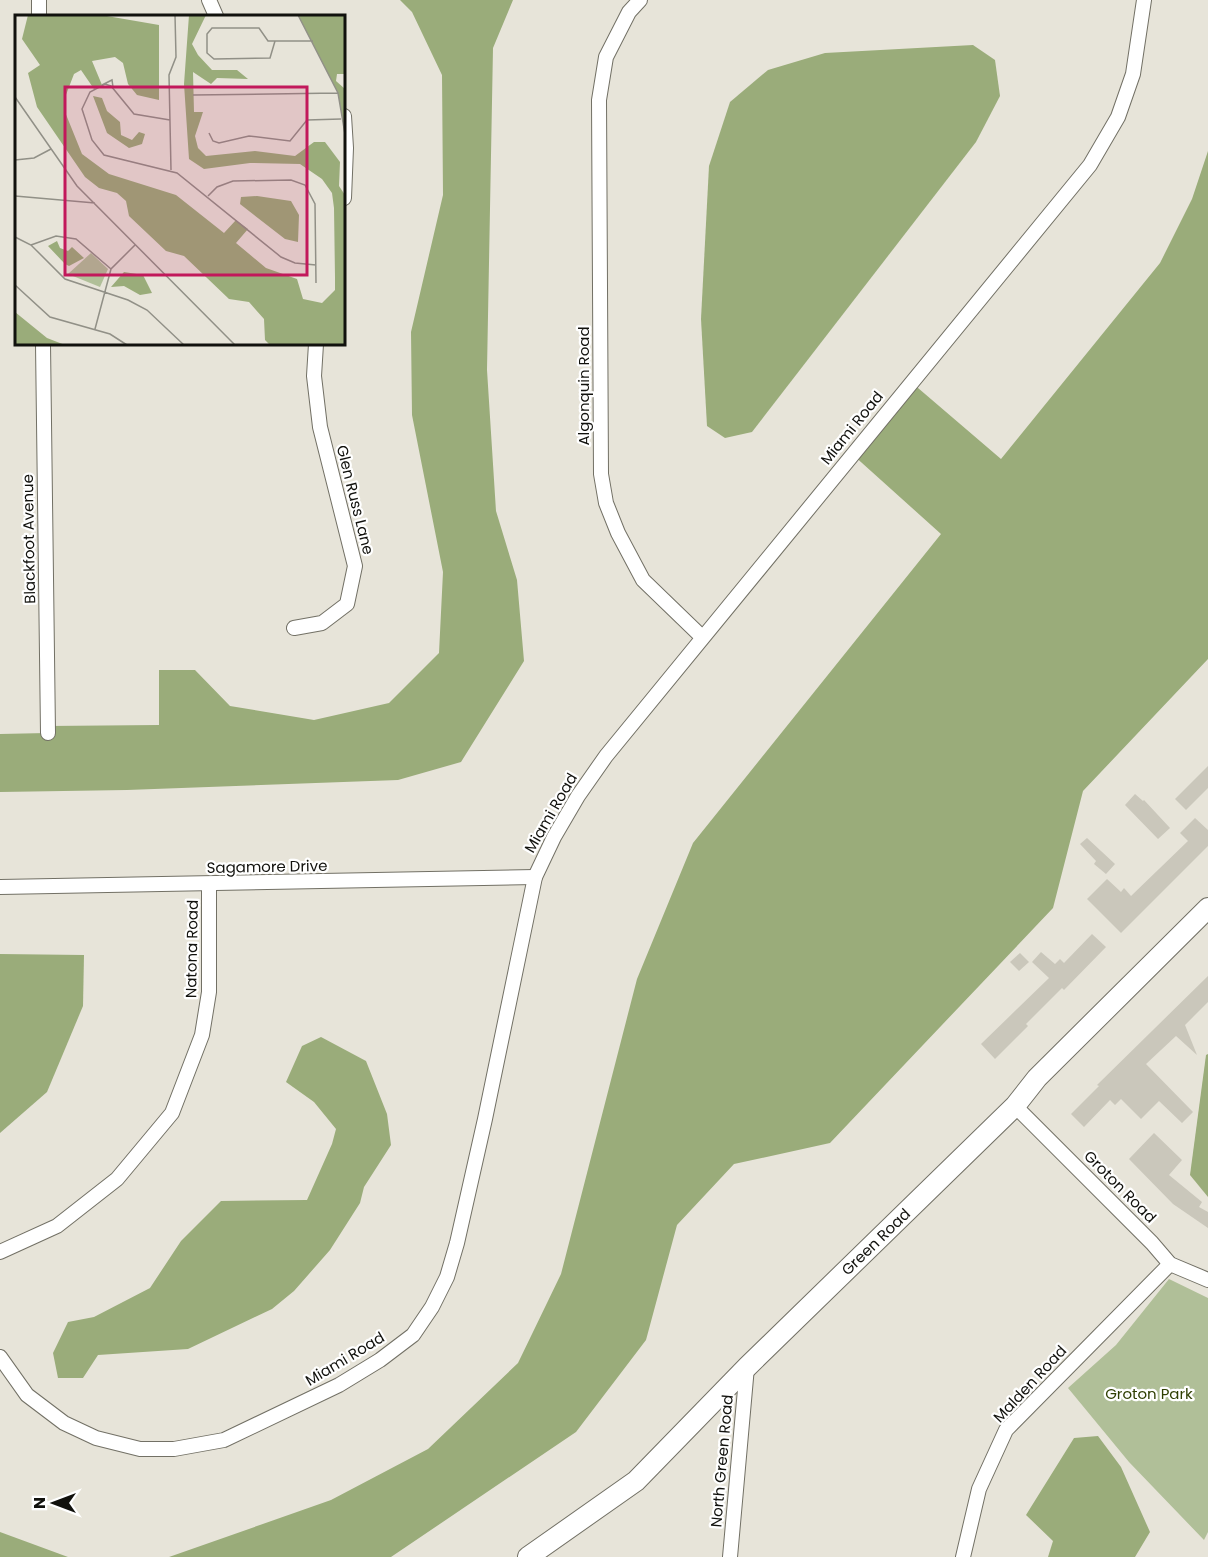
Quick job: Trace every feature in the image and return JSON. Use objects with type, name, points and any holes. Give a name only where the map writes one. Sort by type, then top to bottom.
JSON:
[{"type":"main road","name":"Green Road","points":[[528,1557],[636,1481],[747,1367],[1015,1106],[1037,1077],[1208,908]]},
{"type":"street","points":[[209,0],[216,15]]},
{"type":"street","name":"Algonquin Road","points":[[640,0],[629,12],[606,57],[599,100],[601,474],[606,503],[618,533],[643,580],[702,637]]},
{"type":"street","name":"Miami Road","points":[[0,1357],[27,1395],[64,1423],[96,1438],[140,1449],[174,1449],[224,1440],[339,1385],[380,1360],[413,1335],[432,1307],[447,1277],[457,1243],[535,877],[554,837],[578,796],[606,756],[1090,165],[1118,117],[1133,74],[1144,0]]},
{"type":"street","points":[[345,132],[345,173]]},
{"type":"street","name":"Blackfoot Avenue","points":[[43,345],[48,733]]},
{"type":"street","name":"Glen Russ Lane","points":[[294,628],[322,623],[347,604],[355,566],[320,427],[314,376],[316,345]]},
{"type":"street","name":"Sagamore Drive","points":[[0,887],[535,877]]},
{"type":"street","name":"Natona Road","points":[[1,1250],[57,1226],[108,1185],[145,1147],[172,1113],[202,1035],[209,992],[209,884]]},
{"type":"street","name":"Groton Road","points":[[1015,1106],[1152,1243],[1170,1264],[1208,1280]]},
{"type":"street","name":"Malden Road","points":[[963,1557],[979,1489],[1006,1430],[1170,1264]]},
{"type":"street","name":"North Green Road","points":[[730,1557],[747,1367]]},
{"type":"green space","points":[[400,0],[513,0],[493,48],[487,370],[496,511],[517,580],[524,661],[461,762],[398,780],[127,790],[0,792],[0,734],[47,733],[48,726],[159,725],[159,670],[195,670],[230,706],[314,720],[389,703],[439,653],[443,572],[412,415],[411,332],[443,195],[442,75],[412,12]]},
{"type":"green space","points":[[973,45],[995,60],[1000,96],[976,142],[752,432],[725,438],[707,426],[701,319],[709,166],[730,102],[768,70],[825,53]]},
{"type":"green space","points":[[1208,151],[1208,659],[1083,791],[1053,908],[830,1143],[734,1164],[677,1225],[646,1340],[576,1432],[391,1557],[169,1557],[331,1500],[428,1449],[518,1363],[561,1274],[637,979],[693,843],[941,534],[852,454],[911,382],[1001,459],[1160,263],[1192,199]]},
{"type":"green space","points":[[0,954],[84,955],[83,1006],[47,1092],[0,1133]]},
{"type":"green space","points":[[321,1037],[366,1061],[387,1114],[391,1145],[364,1187],[360,1203],[330,1250],[294,1291],[272,1309],[188,1349],[98,1355],[83,1378],[58,1378],[53,1353],[68,1322],[94,1317],[150,1288],[181,1241],[221,1201],[307,1200],[332,1144],[336,1129],[314,1102],[286,1082],[302,1046]]},
{"type":"green space","points":[[1208,1054],[1208,1197],[1190,1175],[1206,1055]]},
{"type":"green space","name":"Groton Park","points":[[1169,1279],[1208,1298],[1208,1532],[1204,1540],[1129,1462],[1068,1388],[1116,1345]]},
{"type":"green space","points":[[1098,1436],[1121,1467],[1150,1532],[1135,1557],[1048,1557],[1053,1541],[1026,1515],[1074,1438]]},
{"type":"green space","points":[[0,1532],[68,1557],[0,1557]]},
{"type":"building","points":[[1208,766],[1208,788],[1186,810],[1175,799]]},
{"type":"building","points":[[1135,794],[1144,800],[1170,828],[1158,839],[1125,805]]},
{"type":"building","points":[[1195,818],[1208,830],[1208,846],[1121,933],[1087,899],[1107,879],[1121,892],[1124,888],[1131,896],[1188,841],[1180,833]]},
{"type":"building","points":[[1087,838],[1115,864],[1106,874],[1094,864],[1096,861],[1080,844]]},
{"type":"building","points":[[1092,934],[1106,947],[1064,990],[1062,988],[1026,1024],[1028,1026],[995,1059],[981,1044],[1049,978],[1032,962],[1041,952],[1055,964],[1060,959],[1064,963]]},
{"type":"building","points":[[1020,953],[1029,962],[1019,971],[1010,962]]},
{"type":"building","points":[[1208,976],[1208,1002],[1185,1025],[1197,1055],[1176,1036],[1146,1064],[1193,1112],[1182,1123],[1159,1101],[1141,1119],[1121,1099],[1115,1105],[1110,1100],[1084,1127],[1071,1114],[1099,1086],[1097,1085]]},
{"type":"building","points":[[1154,1133],[1182,1160],[1169,1175],[1202,1202],[1199,1207],[1208,1212],[1208,1228],[1173,1204],[1129,1159]]}]
